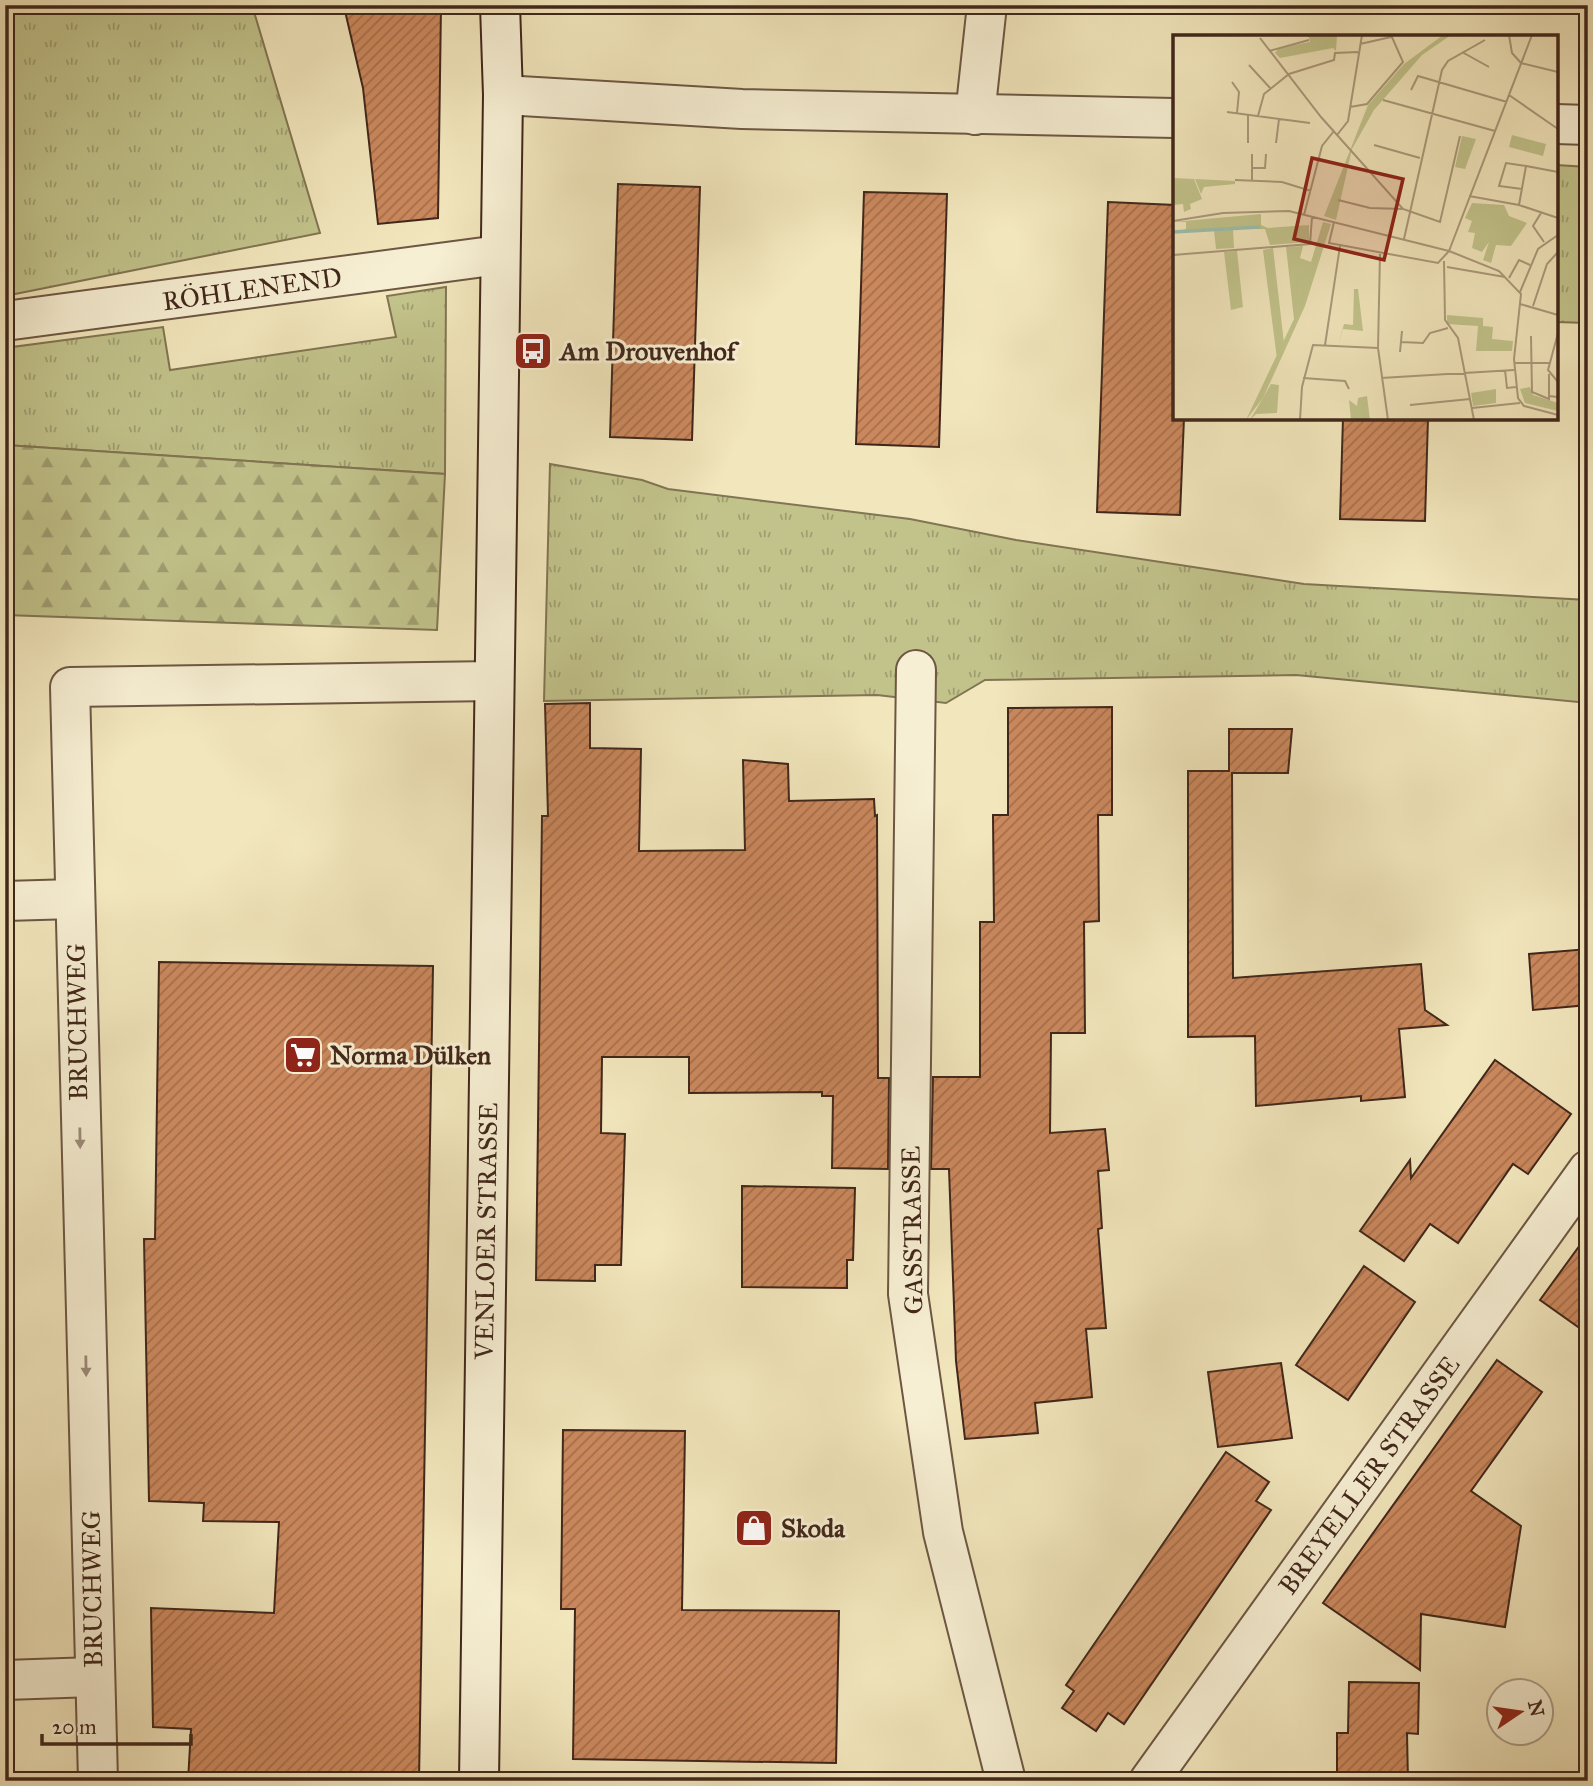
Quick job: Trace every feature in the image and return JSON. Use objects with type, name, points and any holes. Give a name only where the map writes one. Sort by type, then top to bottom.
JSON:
[{"type":"street","name":"VENLOER STRASSE","points":[[479,1781],[503,95],[500,5]]},
{"type":"street","points":[[975,115],[987,5]]},
{"type":"street","points":[[503,95],[742,109],[1173,118]]},
{"type":"street","points":[[1558,124],[1588,125]]},
{"type":"street","name":"RÖHLENEND","points":[[5,321],[499,255]]},
{"type":"street","name":"GASSTRASSE","points":[[916,670],[908,1294],[943,1532],[1006,1781]]},
{"type":"street","name":"BRUCHWEG","points":[[98,1781],[74,899],[71,687],[494,681]]},
{"type":"street","points":[[5,901],[74,899]]},
{"type":"street","name":"BREYELLER STRASSE","points":[[1149,1781],[1588,1170]]},
{"type":"street","points":[[5,1680],[94,1677]]},
{"type":"green space","points":[[5,5],[252,5],[320,233],[5,296]]},
{"type":"green space","points":[[1558,165],[1588,167],[1588,323],[1558,322]]},
{"type":"green space","points":[[446,287],[445,474],[5,445],[5,348],[163,327],[170,370],[396,337],[387,296]]},
{"type":"green space","points":[[5,445],[445,474],[437,630],[5,615]]},
{"type":"green space","points":[[550,464],[642,480],[668,489],[910,519],[1016,540],[1304,584],[1588,600],[1588,703],[1296,675],[985,680],[946,703],[877,695],[544,701]]},
{"type":"building","points":[[352,5],[441,5],[438,218],[378,224],[363,88],[345,11],[352,10]]},
{"type":"building","points":[[618,184],[700,187],[692,440],[610,437]]},
{"type":"building","points":[[864,192],[947,194],[939,447],[856,444]]},
{"type":"building","points":[[1108,202],[1173,205],[1173,420],[1184,420],[1180,515],[1097,512]]},
{"type":"building","points":[[1343,420],[1428,420],[1425,521],[1340,519]]},
{"type":"building","points":[[590,703],[590,748],[641,749],[639,851],[745,850],[743,760],[788,764],[789,801],[874,799],[875,816],[877,815],[878,1078],[889,1078],[888,1169],[832,1168],[833,1096],[822,1096],[822,1092],[689,1093],[689,1057],[602,1057],[601,1133],[625,1134],[621,1265],[595,1265],[595,1281],[536,1280],[542,816],[548,816],[545,704]]},
{"type":"building","points":[[1112,707],[1112,815],[1098,815],[1099,921],[1084,922],[1085,1033],[1051,1033],[1050,1133],[1105,1129],[1109,1170],[1098,1171],[1102,1228],[1098,1229],[1106,1328],[1086,1329],[1092,1397],[1035,1403],[1038,1433],[965,1439],[956,1361],[949,1169],[931,1169],[933,1077],[980,1077],[980,922],[994,922],[993,815],[1008,815],[1008,708]]},
{"type":"building","points":[[1229,729],[1292,729],[1288,773],[1232,773],[1233,978],[1421,964],[1425,1010],[1447,1025],[1399,1029],[1405,1097],[1361,1101],[1361,1096],[1256,1106],[1255,1036],[1188,1037],[1188,771],[1229,771]]},
{"type":"building","points":[[1588,949],[1588,1005],[1533,1010],[1529,954]]},
{"type":"building","points":[[159,962],[433,966],[419,1781],[188,1781],[191,1729],[153,1727],[151,1608],[274,1613],[279,1522],[203,1521],[204,1503],[149,1501],[144,1239],[155,1239]]},
{"type":"building","points":[[1495,1060],[1571,1114],[1528,1174],[1513,1164],[1458,1243],[1430,1224],[1404,1261],[1360,1231],[1410,1160],[1411,1178]]},
{"type":"building","points":[[742,1186],[855,1188],[853,1260],[847,1260],[847,1288],[742,1287]]},
{"type":"building","points":[[1588,1234],[1588,1334],[1540,1300]]},
{"type":"building","points":[[1364,1266],[1415,1302],[1348,1400],[1296,1365]]},
{"type":"building","points":[[1497,1360],[1542,1392],[1471,1491],[1521,1526],[1505,1627],[1421,1614],[1420,1670],[1323,1603]]},
{"type":"building","points":[[1281,1363],[1292,1438],[1218,1447],[1208,1372]]},
{"type":"building","points":[[563,1430],[685,1431],[682,1610],[839,1611],[836,1763],[573,1759],[575,1609],[561,1609]]},
{"type":"building","points":[[1226,1452],[1269,1482],[1256,1501],[1271,1510],[1124,1724],[1108,1713],[1096,1731],[1062,1708],[1074,1691],[1066,1685]]},
{"type":"building","points":[[1349,1682],[1419,1683],[1418,1734],[1407,1733],[1408,1781],[1337,1781],[1337,1733],[1348,1733]]},
{"type":"place","name":"Am Drouvenhof","points":[[533,351]]},
{"type":"place","name":"Norma Dülken","points":[[303,1055]]},
{"type":"place","name":"Skoda","points":[[754,1528]]}]
